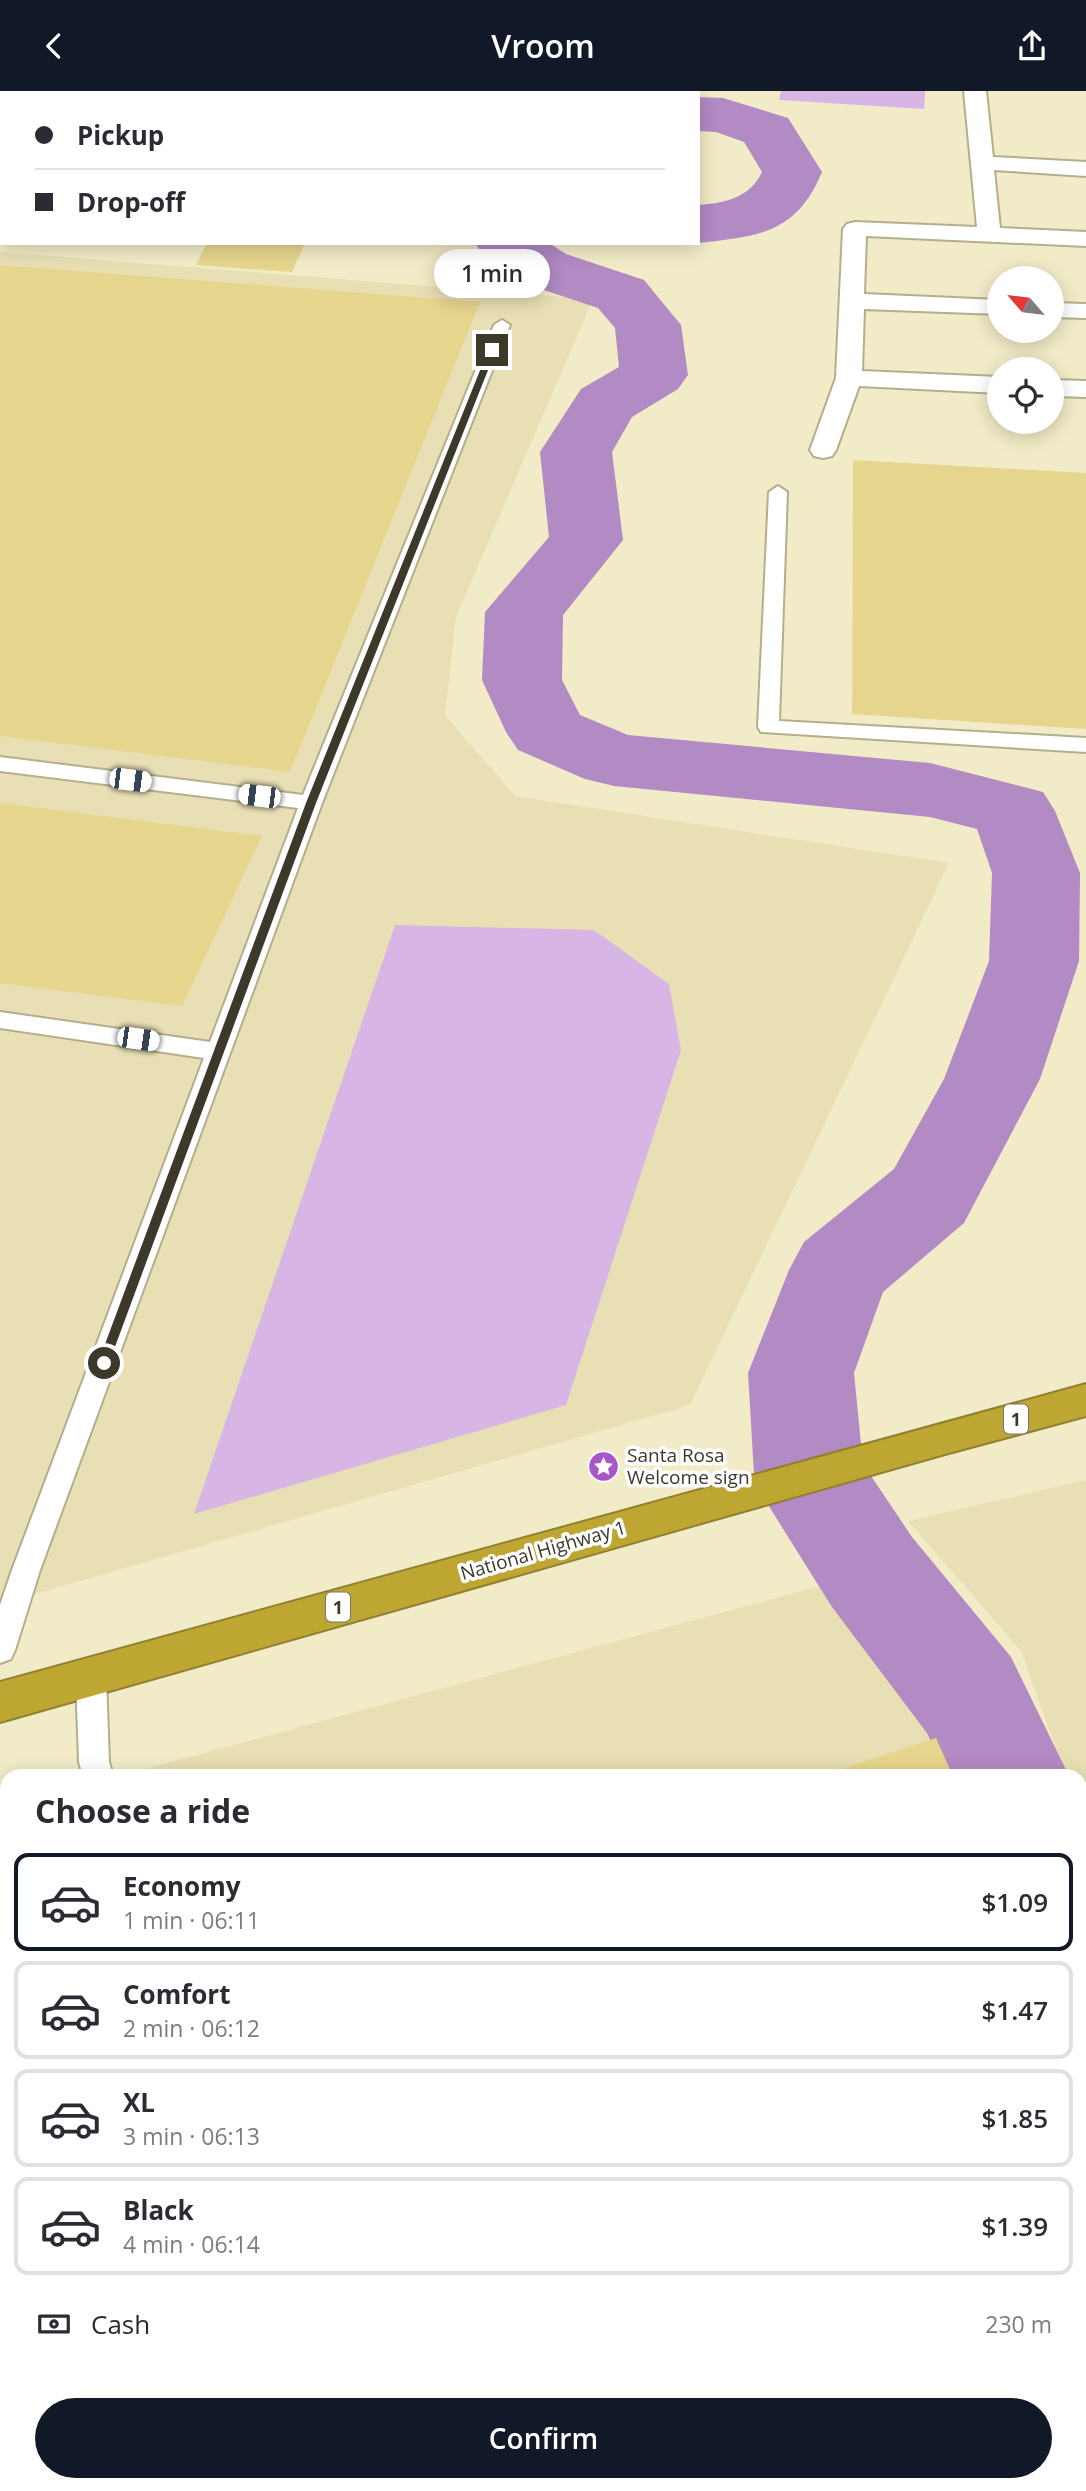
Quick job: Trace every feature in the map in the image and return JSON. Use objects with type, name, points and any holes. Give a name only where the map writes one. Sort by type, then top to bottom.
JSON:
[{"type":"highway","name":"National Highway 1","points":[[0,1703],[1086,1400]]},
{"type":"street","points":[[975,91],[989,233]]},
{"type":"street","points":[[983,163],[1086,169]]},
{"type":"street","points":[[823,450],[849,379],[855,229],[1086,239]]},
{"type":"street","points":[[852,301],[987,307]]},
{"type":"street","points":[[1064,310],[1086,311]]},
{"type":"street","points":[[849,379],[987,385]]},
{"type":"street","points":[[1064,388],[1086,389]]},
{"type":"lane","points":[[0,1650],[26,1570],[311,803],[502,325]]},
{"type":"lane","points":[[778,492],[768,727],[1086,745]]},
{"type":"lane","points":[[0,764],[311,803]]},
{"type":"lane","points":[[0,1020],[220,1052]]},
{"type":"lane","points":[[91,1677],[93,1762],[96,1769]]},
{"type":"shaded area","points":[[781,91],[925,91],[924,109],[779,100]]},
{"type":"shaded area","points":[[0,252],[593,299],[456,617],[445,715],[515,796],[949,863],[690,1405],[0,1604]]},
{"type":"shaded area","points":[[395,925],[594,930],[669,984],[681,1050],[566,1405],[194,1514]]},
{"type":"shaded area","points":[[1086,1480],[1086,1769],[1063,1769],[1021,1651],[908,1521]]},
{"type":"shaded area","points":[[872,1572],[969,1695],[1005,1769],[145,1769]]},
{"type":"building","points":[[206,245],[304,245],[292,272],[196,265]]},
{"type":"building","points":[[0,265],[480,302],[290,772],[0,736]]},
{"type":"building","points":[[853,460],[1086,473],[1086,729],[852,714]]},
{"type":"building","points":[[0,803],[262,836],[182,1006],[0,983]]},
{"type":"building","points":[[936,1738],[950,1769],[842,1769]]},
{"type":"waterway","points":[[700,114],[723,115],[767,130],[792,172],[782,195],[745,219],[700,224]]},
{"type":"waterway","points":[[509,245],[543,268],[621,294],[648,325],[654,375],[605,404],[576,452],[586,540],[524,612],[522,680],[547,732],[614,760],[930,790],[1013,811],[1036,873],[1034,961],[992,1079],[929,1196],[840,1270],[801,1373],[809,1475],[872,1572],[969,1695],[1005,1769]]},
{"type":"place","name":"Santa Rosa Welcome sign","points":[[604,1466]]},
{"type":"route","points":[[104,1363],[311,803],[492,350]]}]
